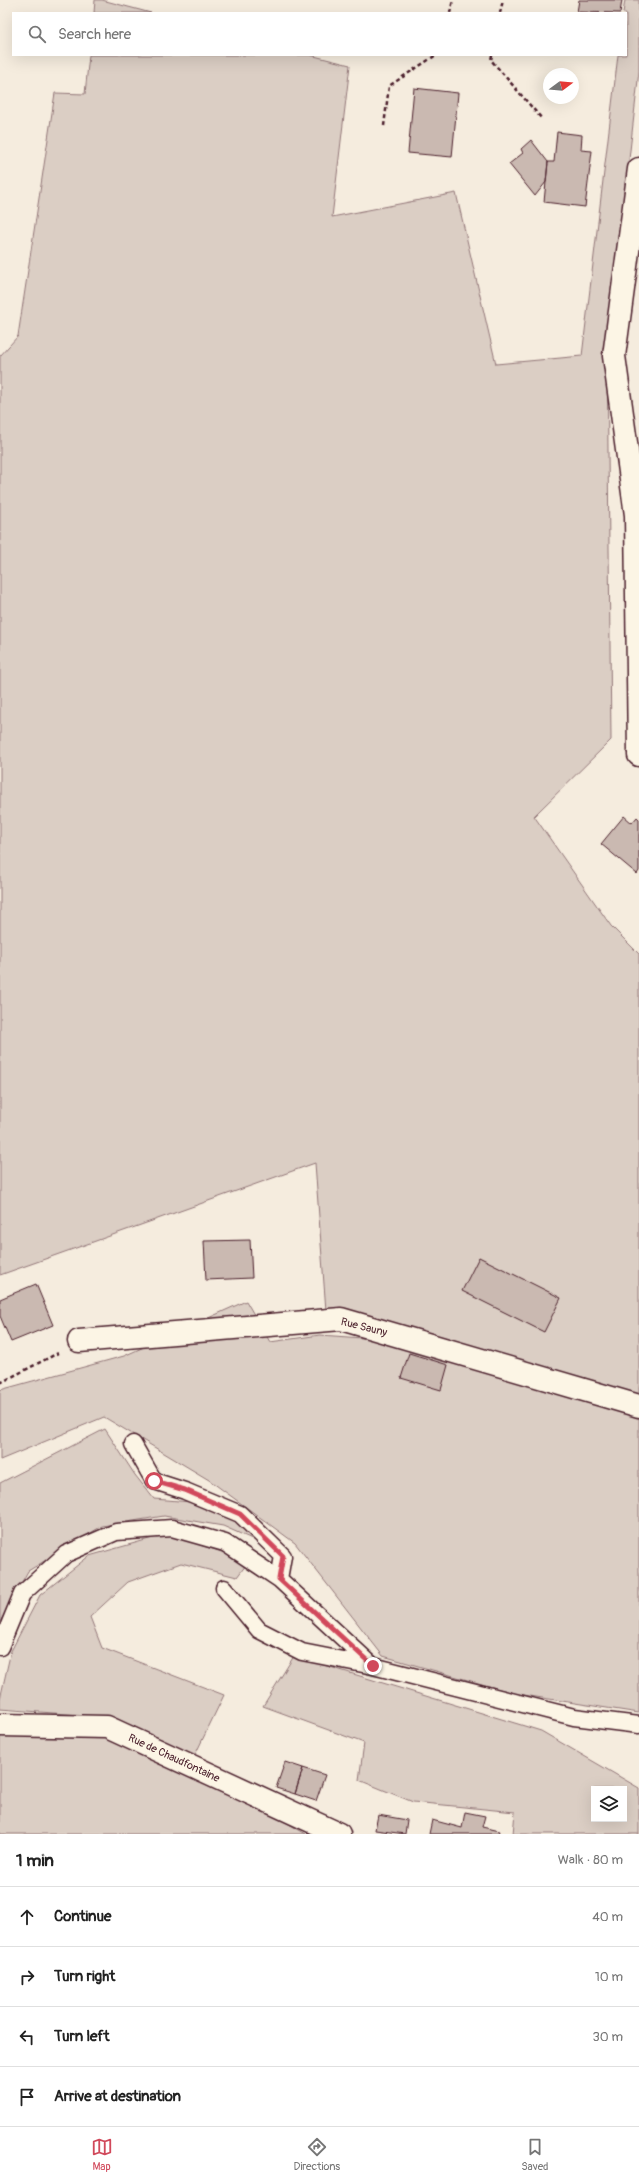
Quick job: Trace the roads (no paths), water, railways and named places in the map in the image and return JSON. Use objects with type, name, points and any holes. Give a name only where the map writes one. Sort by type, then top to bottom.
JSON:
[{"type":"street","points":[[639,169],[614,356],[636,515],[639,755]]},
{"type":"street","name":"Rue Sauny","points":[[79,1342],[341,1319],[639,1406]]},
{"type":"street","name":"Rue de Chaudfontaine","points":[[0,1725],[107,1727],[339,1834]]},
{"type":"lane","points":[[133,1444],[154,1481],[185,1490],[240,1514],[283,1556],[279,1579]]},
{"type":"lane","points":[[0,1647],[22,1594],[66,1554],[116,1532],[172,1528],[225,1543],[279,1579],[373,1666]]},
{"type":"lane","points":[[224,1588],[259,1630],[302,1652],[373,1666],[574,1717],[639,1725]]}]
